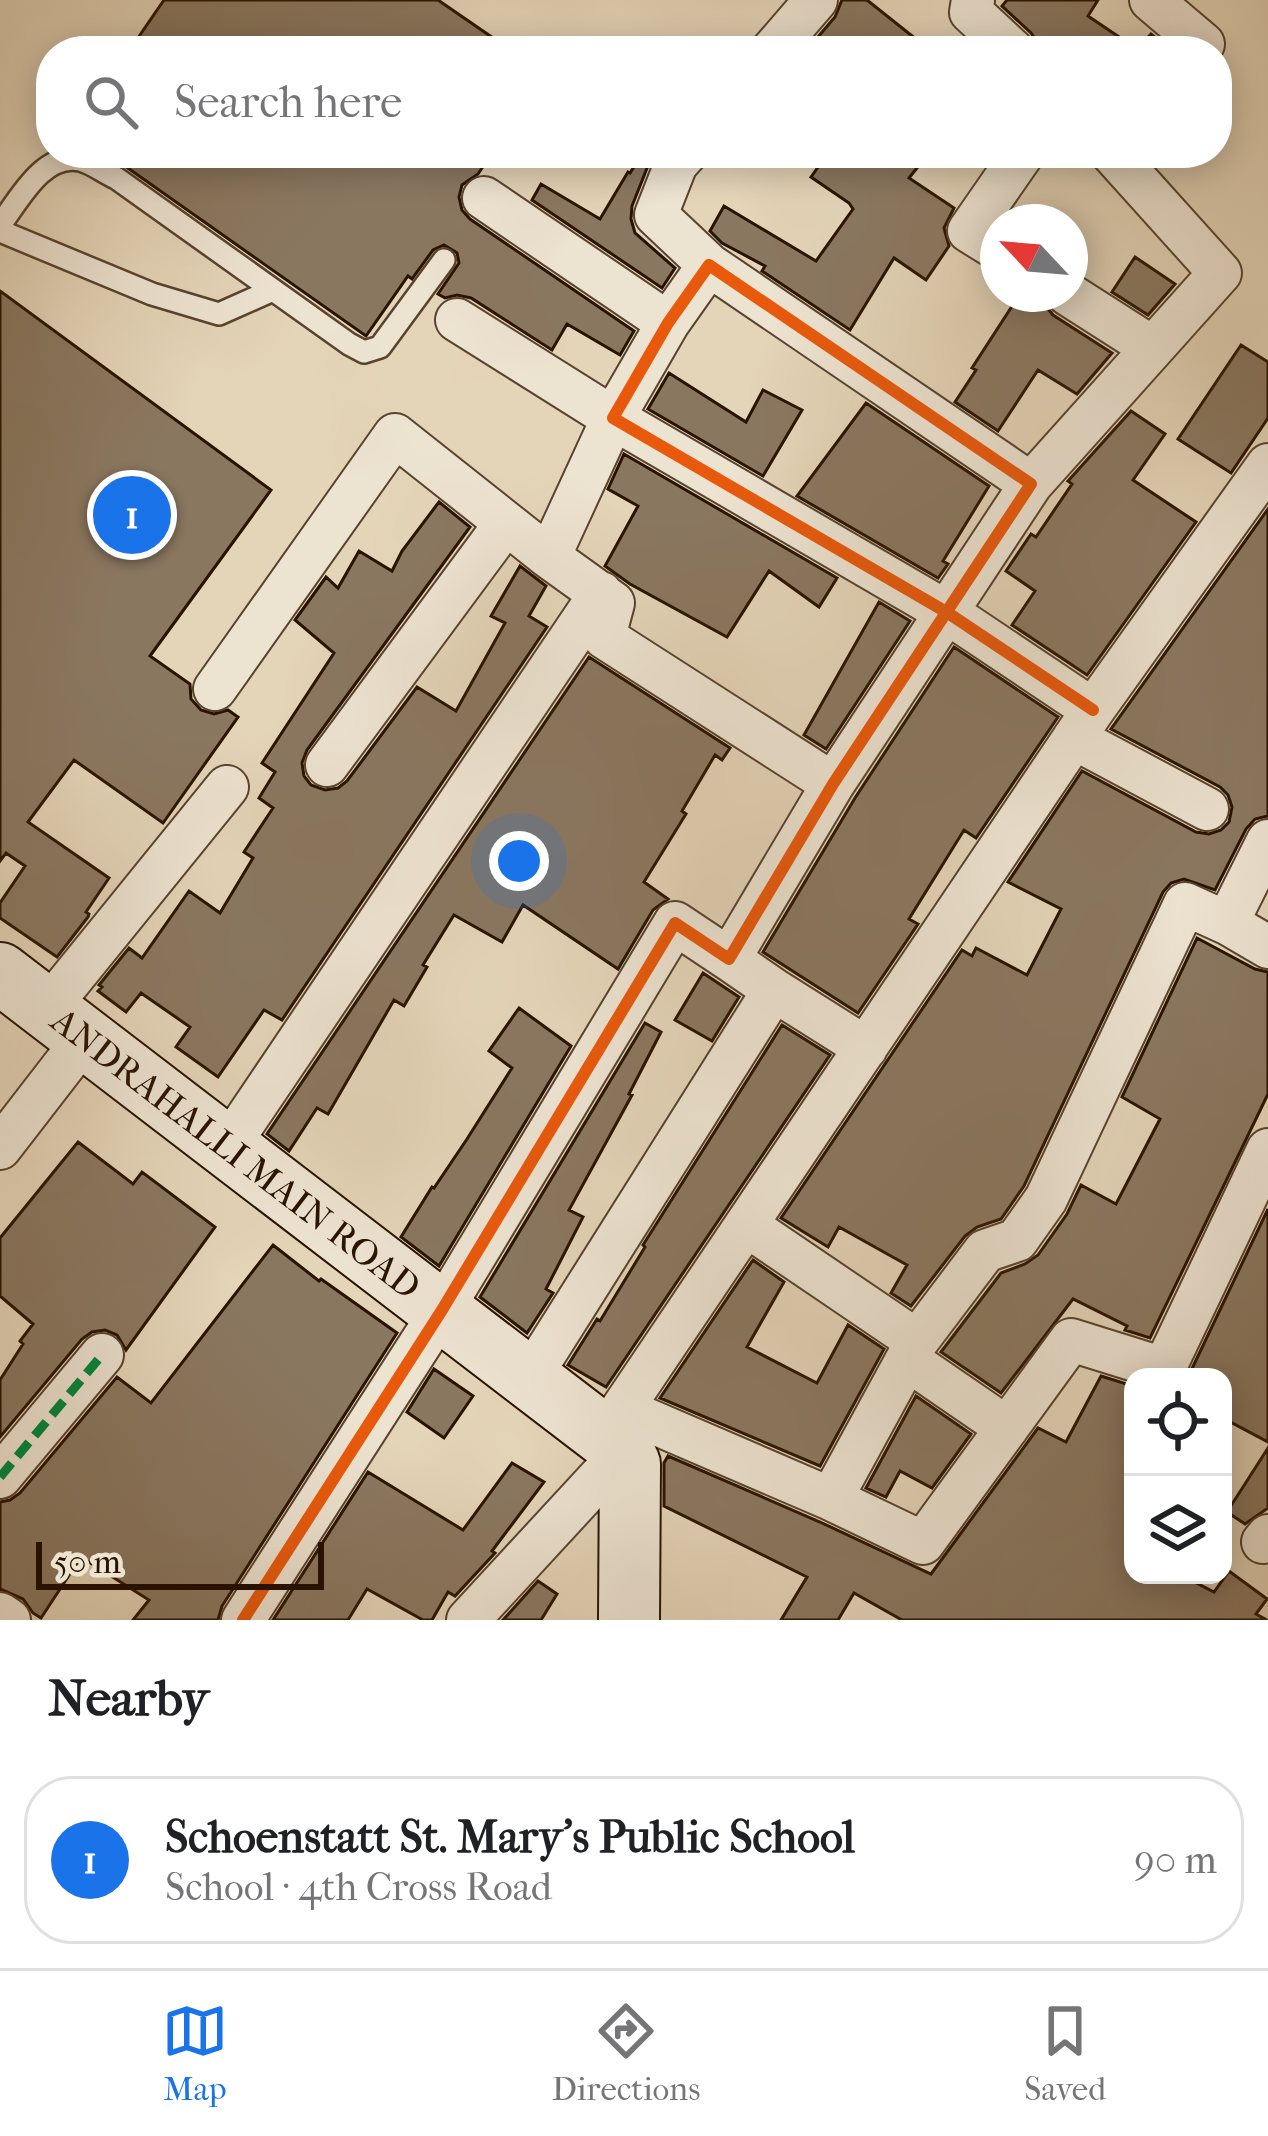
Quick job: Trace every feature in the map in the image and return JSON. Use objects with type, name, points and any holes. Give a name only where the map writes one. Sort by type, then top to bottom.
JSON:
[{"type":"main road","name":"ANDRAHALLI MAIN ROAD","points":[[0,973],[530,1377],[623,1430]]},
{"type":"main road","points":[[623,1430],[630,1464],[629,1620]]},
{"type":"street","points":[[785,36],[817,0]]},
{"type":"street","points":[[973,0],[971,12],[996,36]]},
{"type":"street","points":[[1151,0],[1194,36]]},
{"type":"street","points":[[674,168],[656,215],[709,265],[1030,484]]},
{"type":"street","points":[[988,204],[1013,168]]},
{"type":"street","points":[[729,959],[832,784],[1030,484],[1220,273],[1126,168]]},
{"type":"street","points":[[484,198],[668,323]]},
{"type":"street","points":[[980,215],[969,231],[980,238]]},
{"type":"street","points":[[549,557],[614,418],[668,323],[709,265]]},
{"type":"street","points":[[1088,307],[1151,347]]},
{"type":"street","points":[[457,320],[614,418],[948,613],[1084,724],[1207,808]]},
{"type":"street","points":[[215,689],[395,435],[614,603],[604,637],[832,784]]},
{"type":"street","points":[[468,1620],[623,1430],[746,1225],[1084,724],[1268,465]]},
{"type":"street","points":[[327,765],[506,523]]},
{"type":"street","points":[[228,1146],[601,593]]},
{"type":"street","points":[[0,1148],[66,1023],[227,787]]},
{"type":"street","points":[[1227,923],[1268,841]]},
{"type":"street","points":[[831,1499],[913,1351],[985,1251],[1017,1240],[1046,1199],[1185,904],[1268,947]]},
{"type":"street","points":[[243,1620],[442,1310],[675,923],[866,1048]]},
{"type":"street","points":[[530,1377],[774,990]]},
{"type":"street","points":[[623,1430],[831,1499],[923,1543],[1071,1340],[1164,1369],[1268,1150]]},
{"type":"street","points":[[746,1225],[1006,1428]]},
{"type":"street","points":[[0,1477],[102,1355]]},
{"type":"street","points":[[0,1614],[9,1620]]},
{"type":"lane","points":[[44,168],[0,228],[152,294],[219,314],[273,290]]},
{"type":"lane","points":[[97,168],[364,352],[380,347],[444,260]]},
{"type":"building","points":[[164,0],[438,0],[490,36],[139,36]]},
{"type":"building","points":[[842,0],[867,0],[912,36],[819,36]]},
{"type":"building","points":[[1007,0],[1098,0],[1088,16],[1118,36],[1033,36],[1002,6]]},
{"type":"building","points":[[128,168],[482,168],[462,185],[459,197],[470,219],[634,331],[620,355],[567,324],[552,350],[471,298],[438,294],[459,263],[457,253],[444,245],[433,250],[412,279],[408,276],[366,336]]},
{"type":"building","points":[[633,168],[647,168],[632,206],[635,233],[675,268],[662,288],[532,200],[541,184],[600,219]]},
{"type":"building","points":[[817,168],[917,168],[909,178],[954,208],[944,228],[949,246],[926,280],[894,258],[850,330],[710,231],[724,206],[816,261],[853,209],[811,177]]},
{"type":"building","points":[[1135,257],[1175,284],[1148,315],[1112,292]]},
{"type":"building","points":[[0,291],[271,490],[150,656],[190,684],[191,699],[201,710],[214,714],[228,710],[238,717],[163,823],[74,760],[28,822],[109,878],[86,912],[88,917],[57,957],[0,918],[0,903],[25,866],[6,853],[0,861]]},
{"type":"building","points":[[1008,312],[1051,312],[1112,353],[1077,394],[1038,370],[998,431],[955,402],[976,370],[972,368]]},
{"type":"building","points":[[1241,345],[1268,362],[1268,418],[1231,473],[1178,439]]},
{"type":"building","points":[[669,373],[746,422],[763,390],[802,410],[763,476],[648,409]]},
{"type":"building","points":[[866,403],[989,486],[943,561],[948,564],[938,578],[797,496]]},
{"type":"building","points":[[1131,411],[1165,434],[1133,480],[1196,522],[1087,675],[1012,625],[1035,591],[1006,571],[1031,534],[1036,537],[1072,484],[1068,481]]},
{"type":"building","points":[[624,454],[837,578],[819,607],[769,571],[727,637],[605,566],[638,506],[608,489]]},
{"type":"building","points":[[439,502],[470,527],[307,750],[302,763],[311,785],[325,790],[347,781],[417,687],[456,711],[505,623],[491,616],[520,566],[546,586],[529,616],[547,627],[282,1020],[264,1010],[218,1077],[176,1047],[190,1027],[141,993],[126,1012],[98,991],[99,985],[129,948],[142,958],[189,891],[220,913],[253,858],[244,852],[273,808],[259,798],[275,772],[262,763],[334,653],[295,620],[326,577],[338,588],[359,551],[392,571]]},
{"type":"building","points":[[1268,509],[1268,816],[1255,819],[1246,829],[1215,890],[1184,879],[1163,892],[1024,1186],[1001,1219],[965,1236],[911,1306],[891,1293],[907,1265],[839,1227],[828,1247],[781,1218],[962,950],[972,956],[976,948],[1027,975],[1061,909],[1008,882],[1082,771],[1196,832],[1209,834],[1229,822],[1232,807],[1220,787],[1111,729]]},
{"type":"building","points":[[879,602],[910,621],[826,749],[804,735]]},
{"type":"building","points":[[954,647],[1058,717],[976,838],[964,830],[909,919],[918,924],[858,1013],[763,952],[855,798]]},
{"type":"building","points":[[589,657],[730,748],[722,760],[715,755],[644,882],[668,899],[653,910],[618,969],[523,905],[502,942],[454,915],[404,1006],[394,1000],[328,1114],[317,1108],[289,1151],[267,1134]]},
{"type":"building","points":[[1197,938],[1268,972],[1268,1094],[1150,1338],[1125,1330],[1127,1326],[1073,1299],[1001,1393],[941,1352],[1001,1273],[1038,1255],[1081,1185],[1116,1204],[1160,1119],[1122,1097]]},
{"type":"building","points":[[703,973],[739,997],[712,1041],[675,1020]]},
{"type":"building","points":[[519,1008],[571,1046],[439,1266],[401,1237],[512,1068],[489,1051]]},
{"type":"building","points":[[645,1023],[661,1032],[569,1210],[583,1217],[546,1289],[553,1293],[527,1333],[480,1297]]},
{"type":"building","points":[[782,1025],[830,1055],[606,1387],[568,1365],[597,1319],[600,1321]]},
{"type":"building","points":[[78,1142],[133,1184],[142,1172],[215,1227],[126,1350],[117,1335],[92,1332],[0,1437],[0,1380],[33,1324],[0,1296],[0,1238]]},
{"type":"building","points":[[1268,1209],[1268,1442],[1232,1423],[1232,1368],[1192,1368]]},
{"type":"building","points":[[273,1245],[397,1333],[222,1606],[218,1620],[133,1620],[149,1600],[81,1557],[41,1618],[33,1613],[23,1599],[0,1589],[0,1502],[20,1493],[117,1377],[151,1403]]},
{"type":"building","points":[[753,1260],[784,1282],[747,1347],[817,1383],[848,1325],[884,1349],[820,1466],[660,1398]]},
{"type":"building","points":[[434,1369],[473,1396],[444,1438],[407,1412]]},
{"type":"building","points":[[1101,1376],[1124,1383],[1124,1584],[1198,1584],[1214,1592],[1220,1584],[1232,1584],[1232,1573],[1267,1599],[1256,1614],[1267,1620],[902,1620],[854,1593],[838,1620],[781,1620],[807,1577],[664,1506],[668,1456],[931,1574],[1038,1428],[1066,1442]]},
{"type":"building","points":[[916,1396],[971,1434],[932,1488],[900,1471],[886,1497],[866,1488]]},
{"type":"building","points":[[1268,1448],[1268,1508],[1245,1524],[1232,1515],[1232,1504]]},
{"type":"building","points":[[512,1463],[544,1482],[492,1551],[495,1553],[455,1596],[448,1592],[432,1620],[423,1620],[367,1589],[348,1620],[273,1620],[368,1472],[463,1530]]},
{"type":"building","points":[[538,1581],[557,1594],[541,1620],[503,1620]]},
{"type":"marked path","points":[[0,1477],[102,1355]]},
{"type":"cycle path","points":[[243,1620],[442,1310],[675,923],[729,959],[833,784],[1031,484],[709,265],[668,323],[613,418],[948,613],[1093,710]]},
{"type":"place","name":"Schoenstatt St. Mary's Public School","points":[[132,515]]}]
